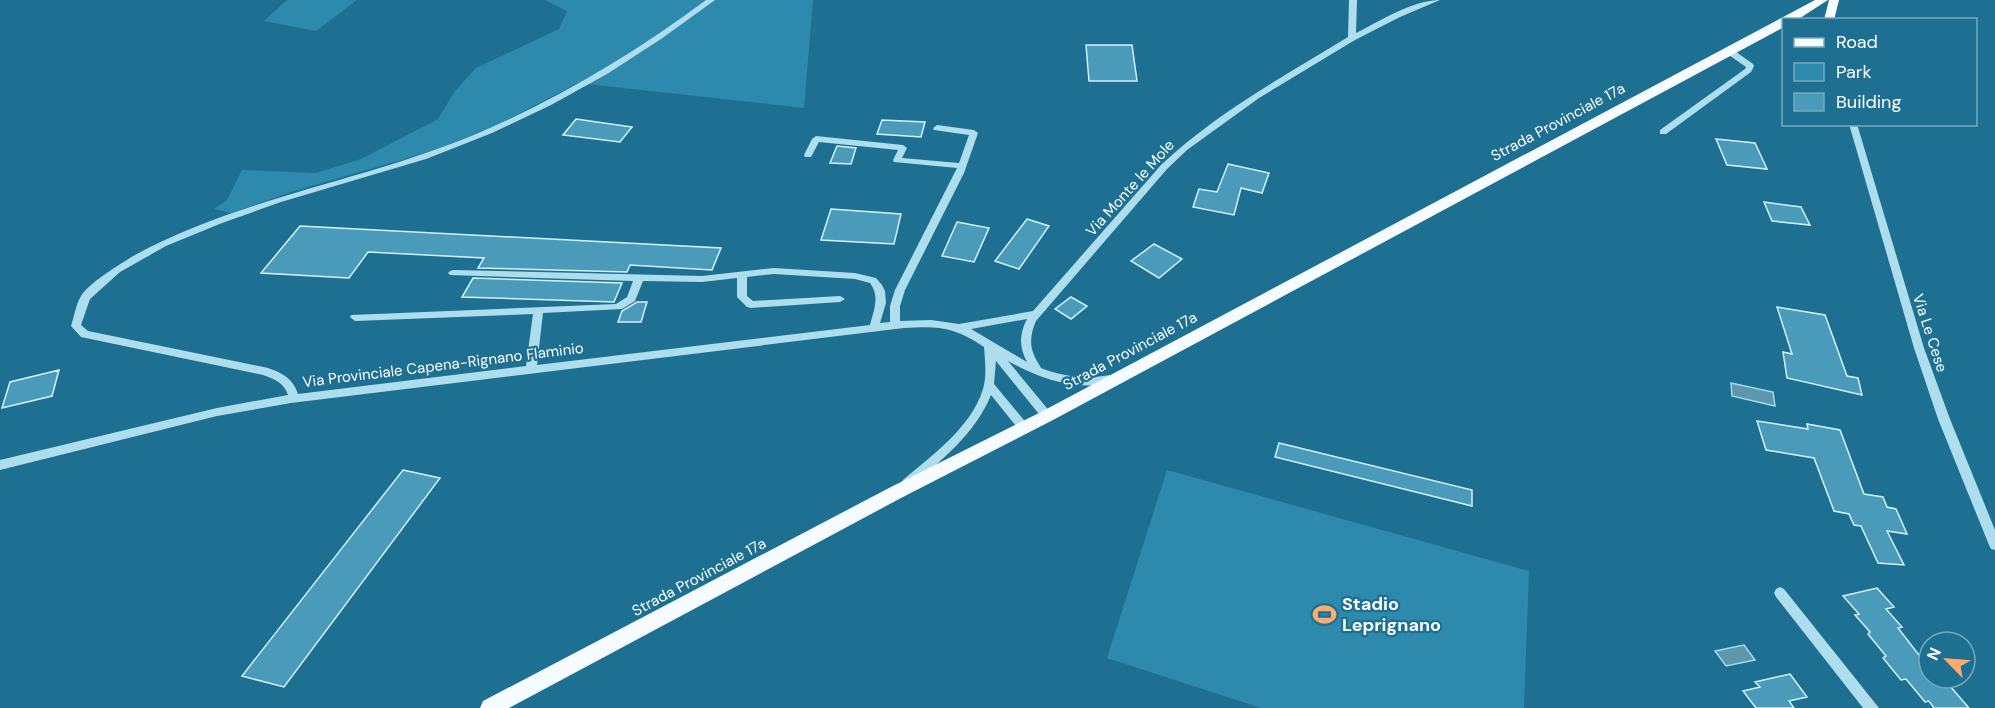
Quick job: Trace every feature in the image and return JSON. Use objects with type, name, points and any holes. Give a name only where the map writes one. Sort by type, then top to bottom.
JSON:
[{"type":"main road","points":[[1803,15],[1823,0]]},
{"type":"main road","points":[[1830,18],[1834,0]]},
{"type":"main road","name":"Strada Provinciale 17a","points":[[490,708],[895,493],[1047,416],[1782,23]]},
{"type":"main road","points":[[1764,33],[1782,32]]},
{"type":"street","points":[[294,398],[292,388],[285,380],[264,371],[85,334],[76,326],[76,312],[86,297],[102,281],[134,259],[169,240],[212,222],[418,158],[475,137],[620,64],[711,0]]},
{"type":"street","points":[[1352,38],[1353,0]]},
{"type":"street","name":"Via Monte le Mole","points":[[1035,314],[1164,167],[1184,148],[1256,96],[1352,38],[1385,21],[1436,0]]},
{"type":"street","points":[[1663,132],[1748,70],[1748,63],[1729,51]]},
{"type":"street","name":"Via Le Cese","points":[[1854,126],[1918,348],[1995,545]]},
{"type":"street","points":[[895,325],[895,306],[900,290],[963,166],[974,134],[937,128]]},
{"type":"street","points":[[808,155],[816,139],[889,145],[903,148],[897,160],[963,166]]},
{"type":"street","points":[[453,273],[639,279],[711,279],[785,271],[855,276],[873,280],[881,292],[874,327]]},
{"type":"street","points":[[741,274],[742,297],[751,305],[840,298]]},
{"type":"street","points":[[355,317],[622,305],[631,299],[639,279]]},
{"type":"street","points":[[531,370],[538,310]]},
{"type":"street","points":[[959,328],[1035,314]]},
{"type":"street","points":[[1035,314],[1028,326],[1025,342],[1031,361],[1038,369]]},
{"type":"street","name":"Via Provinciale Capena-Rignano Flaminio","points":[[0,465],[217,412],[294,398],[874,327],[917,323],[959,328],[989,346]]},
{"type":"street","points":[[989,346],[1053,378],[1082,384],[1120,377]]},
{"type":"street","points":[[895,493],[965,432],[980,410],[990,386],[993,361],[989,346]]},
{"type":"street","points":[[989,346],[1047,416]]},
{"type":"street","points":[[990,386],[1024,428]]},
{"type":"street","points":[[1780,593],[1872,708]]},
{"type":"green space","points":[[287,0],[357,0],[316,31],[264,21]]},
{"type":"green space","points":[[545,0],[813,0],[804,108],[578,83],[501,123],[439,149],[294,191],[231,213],[214,209],[227,200],[242,170],[316,173],[361,159],[438,119],[455,91],[476,68],[559,29],[567,11]]},
{"type":"green space","name":"Stadio Leprignano","points":[[1167,470],[1529,571],[1524,708],[1261,708],[1107,658]]},
{"type":"shaded area","points":[[1731,383],[1773,392],[1775,406],[1732,396]]},
{"type":"shaded area","points":[[1744,645],[1755,660],[1726,666],[1715,651]]},
{"type":"building","points":[[1086,45],[1132,45],[1137,81],[1089,81]]},
{"type":"building","points":[[576,119],[632,127],[620,142],[563,135]]},
{"type":"building","points":[[882,120],[925,122],[921,137],[877,134]]},
{"type":"building","points":[[1716,139],[1755,143],[1767,169],[1727,165]]},
{"type":"building","points":[[837,146],[856,148],[851,164],[830,163]]},
{"type":"building","points":[[1228,164],[1269,173],[1262,193],[1241,188],[1234,215],[1193,207],[1199,189],[1217,192]]},
{"type":"building","points":[[1764,202],[1801,207],[1810,225],[1772,221]]},
{"type":"building","points":[[831,209],[901,214],[894,244],[821,240]]},
{"type":"building","points":[[1027,219],[1049,226],[1019,269],[995,261]]},
{"type":"building","points":[[957,222],[989,228],[974,262],[942,256]]},
{"type":"building","points":[[300,226],[721,248],[712,270],[630,265],[627,272],[478,268],[484,258],[368,252],[349,278],[261,273]]},
{"type":"building","points":[[1154,244],[1182,259],[1159,278],[1131,261]]},
{"type":"building","points":[[473,278],[622,283],[614,302],[462,297]]},
{"type":"building","points":[[1071,297],[1087,306],[1071,319],[1055,309]]},
{"type":"building","points":[[637,302],[647,302],[641,322],[618,322],[622,311]]},
{"type":"building","points":[[1777,307],[1825,315],[1847,376],[1858,378],[1862,395],[1787,378],[1783,352],[1792,354]]},
{"type":"building","points":[[59,370],[52,396],[2,408],[10,382]]},
{"type":"building","points":[[1757,421],[1808,429],[1807,424],[1840,430],[1864,494],[1883,497],[1887,507],[1896,509],[1907,534],[1887,531],[1904,565],[1878,563],[1861,526],[1854,525],[1849,514],[1834,511],[1814,458],[1766,450]]},
{"type":"building","points":[[1279,443],[1472,490],[1472,506],[1275,457]]},
{"type":"building","points":[[403,470],[440,478],[284,687],[242,676]]},
{"type":"building","points":[[1877,588],[1894,607],[1886,609],[1902,627],[1898,628],[1917,653],[1917,690],[1953,690],[1969,708],[1934,708],[1929,701],[1925,702],[1906,679],[1901,680],[1883,658],[1886,656],[1855,615],[1859,614],[1843,596]]},
{"type":"building","points":[[1790,674],[1807,697],[1789,701],[1794,708],[1756,708],[1743,691],[1760,687],[1755,682]]},
{"type":"place","name":"Stadio Leprignano","points":[[1324,614]]}]
